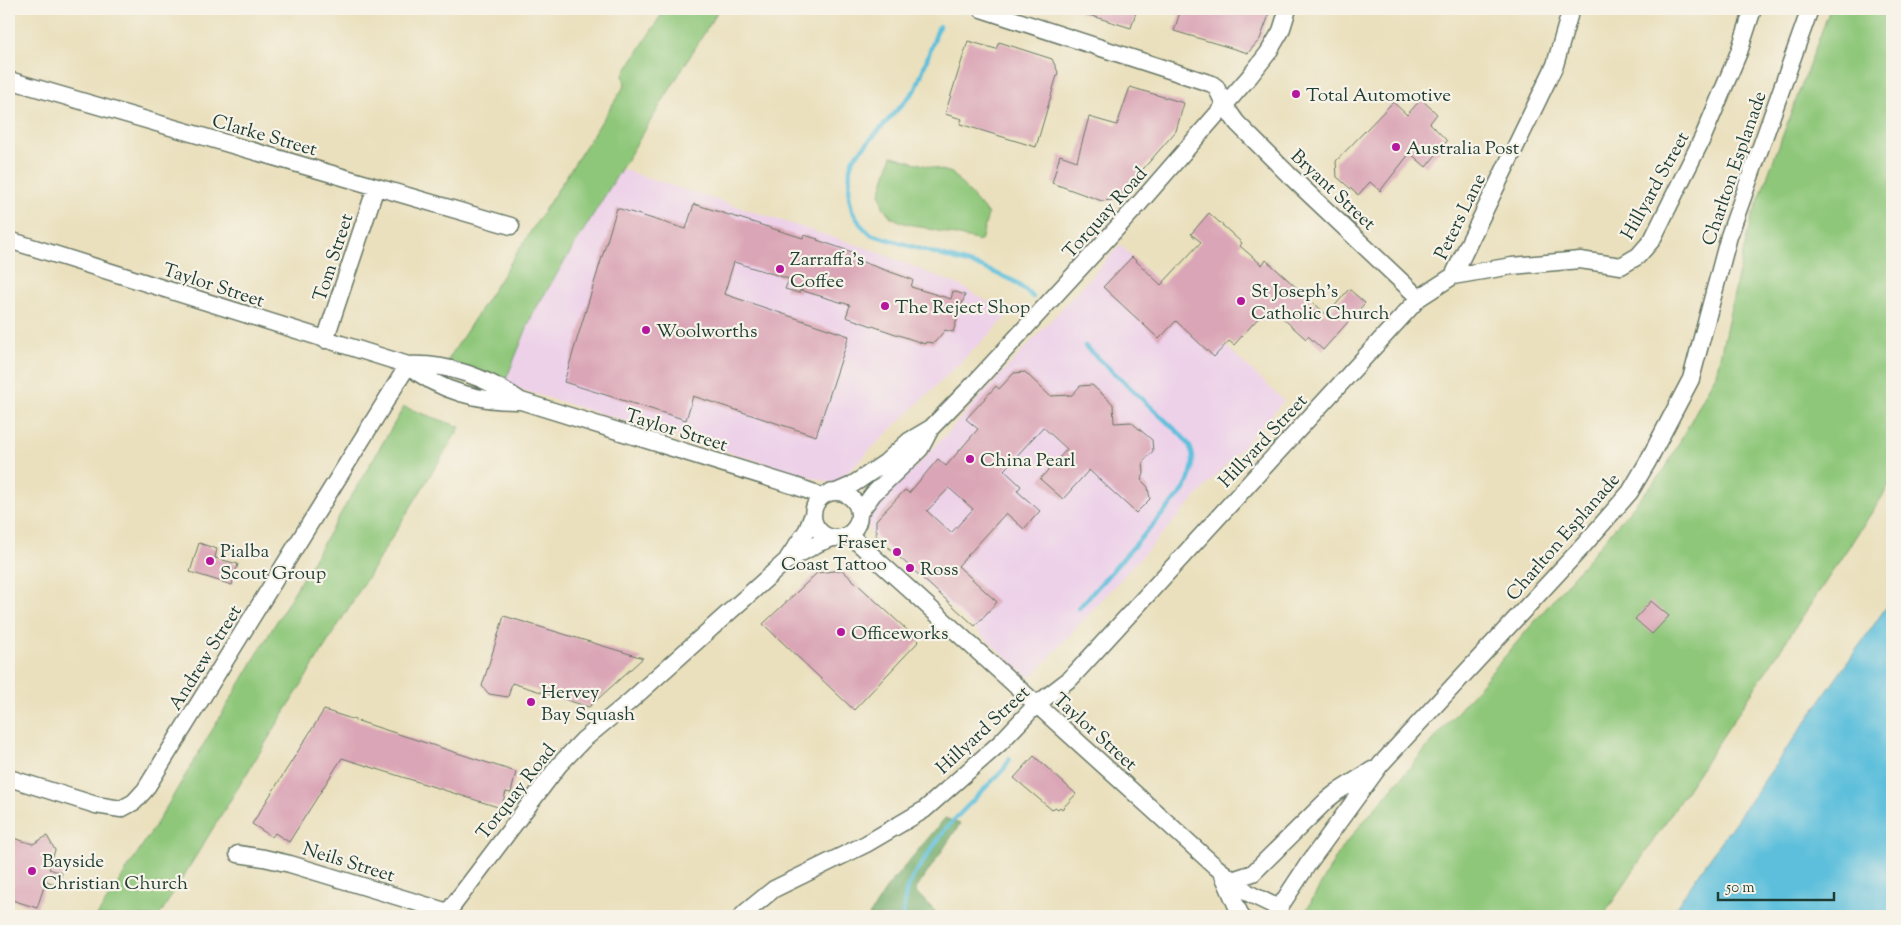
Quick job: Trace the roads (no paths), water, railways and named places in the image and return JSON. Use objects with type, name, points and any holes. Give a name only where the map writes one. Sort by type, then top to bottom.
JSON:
[{"type":"street","name":"Bryant Street","points":[[981,9],[1216,86],[1225,106],[1237,123],[1419,298]]},
{"type":"street","name":"Torquay Road","points":[[836,492],[861,479],[886,462],[910,441],[931,428],[971,387],[1138,205],[1225,106],[1268,53],[1281,31],[1288,9]]},
{"type":"street","name":"Peters Lane","points":[[1453,276],[1554,65],[1571,9]]},
{"type":"street","name":"Hillyard Street","points":[[742,916],[774,889],[866,844],[924,810],[1000,743],[1036,705],[1071,678],[1419,298],[1453,276],[1512,266],[1580,260],[1620,266],[1638,256],[1652,240],[1704,137],[1739,52],[1753,9]]},
{"type":"street","name":"Charlton Esplanade","points":[[1277,912],[1313,857],[1381,764],[1577,554],[1619,506],[1637,481],[1662,438],[1691,379],[1729,236],[1810,9]]},
{"type":"street","name":"Clarke Street","points":[[9,80],[511,226]]},
{"type":"street","name":"Tom Street","points":[[325,340],[376,187]]},
{"type":"street","name":"Taylor Street","points":[[9,240],[408,366],[433,365],[454,370],[494,385],[520,402],[795,486],[812,492],[820,498]]},
{"type":"street","name":"Andrew Street","points":[[9,778],[96,805],[120,809],[134,802],[144,790],[408,366]]},
{"type":"street","name":"Torquay Road","points":[[859,513],[872,494],[920,449],[931,428]]},
{"type":"street","points":[[830,492],[836,492],[843,493],[854,500],[859,513],[858,520],[851,533],[846,536],[833,538],[819,532],[814,525],[812,517],[815,504],[820,498],[830,492]]},
{"type":"street","name":"Torquay Road","points":[[785,562],[807,530],[812,517]]},
{"type":"street","name":"Taylor Street","points":[[851,533],[855,540],[1227,876],[1277,912]]},
{"type":"street","name":"Torquay Road","points":[[446,914],[559,765],[583,740],[629,702],[785,562],[819,543],[833,538]]},
{"type":"street","points":[[1241,916],[1227,876],[1253,873],[1337,792],[1381,764]]},
{"type":"street","name":"Neils Street","points":[[238,854],[290,864],[446,914]]},
{"type":"water","points":[[1892,599],[1892,916],[1672,916],[1683,896]]},
{"type":"waterway","points":[[939,26],[916,89],[853,159],[850,168],[849,196],[852,210],[860,224],[870,234],[981,267],[1014,281],[1033,297]]},
{"type":"waterway","points":[[1079,608],[1183,491],[1193,464],[1189,445],[1180,434],[1085,346]]},
{"type":"waterway","points":[[903,916],[906,891],[914,875],[946,828],[1004,769],[1009,759]]},
{"type":"place","name":"Total Automotive","points":[[1296,94]]},
{"type":"place","name":"Australia Post","points":[[1396,147]]},
{"type":"place","name":"Zarraffa's Coffee","points":[[780,269]]},
{"type":"place","name":"St Joseph's Catholic Church","points":[[1241,301]]},
{"type":"place","name":"The Reject Shop","points":[[885,306]]},
{"type":"place","name":"Woolworths","points":[[646,330]]},
{"type":"place","name":"China Pearl","points":[[970,459]]},
{"type":"place","name":"Fraser Coast Tattoo","points":[[897,552]]},
{"type":"place","name":"Pialba Scout Group","points":[[210,561]]},
{"type":"place","name":"Ross","points":[[910,568]]},
{"type":"place","name":"Officeworks","points":[[841,632]]},
{"type":"place","name":"Hervey Bay Squash","points":[[531,702]]},
{"type":"place","name":"Bayside Christian Church","points":[[32,871]]}]
